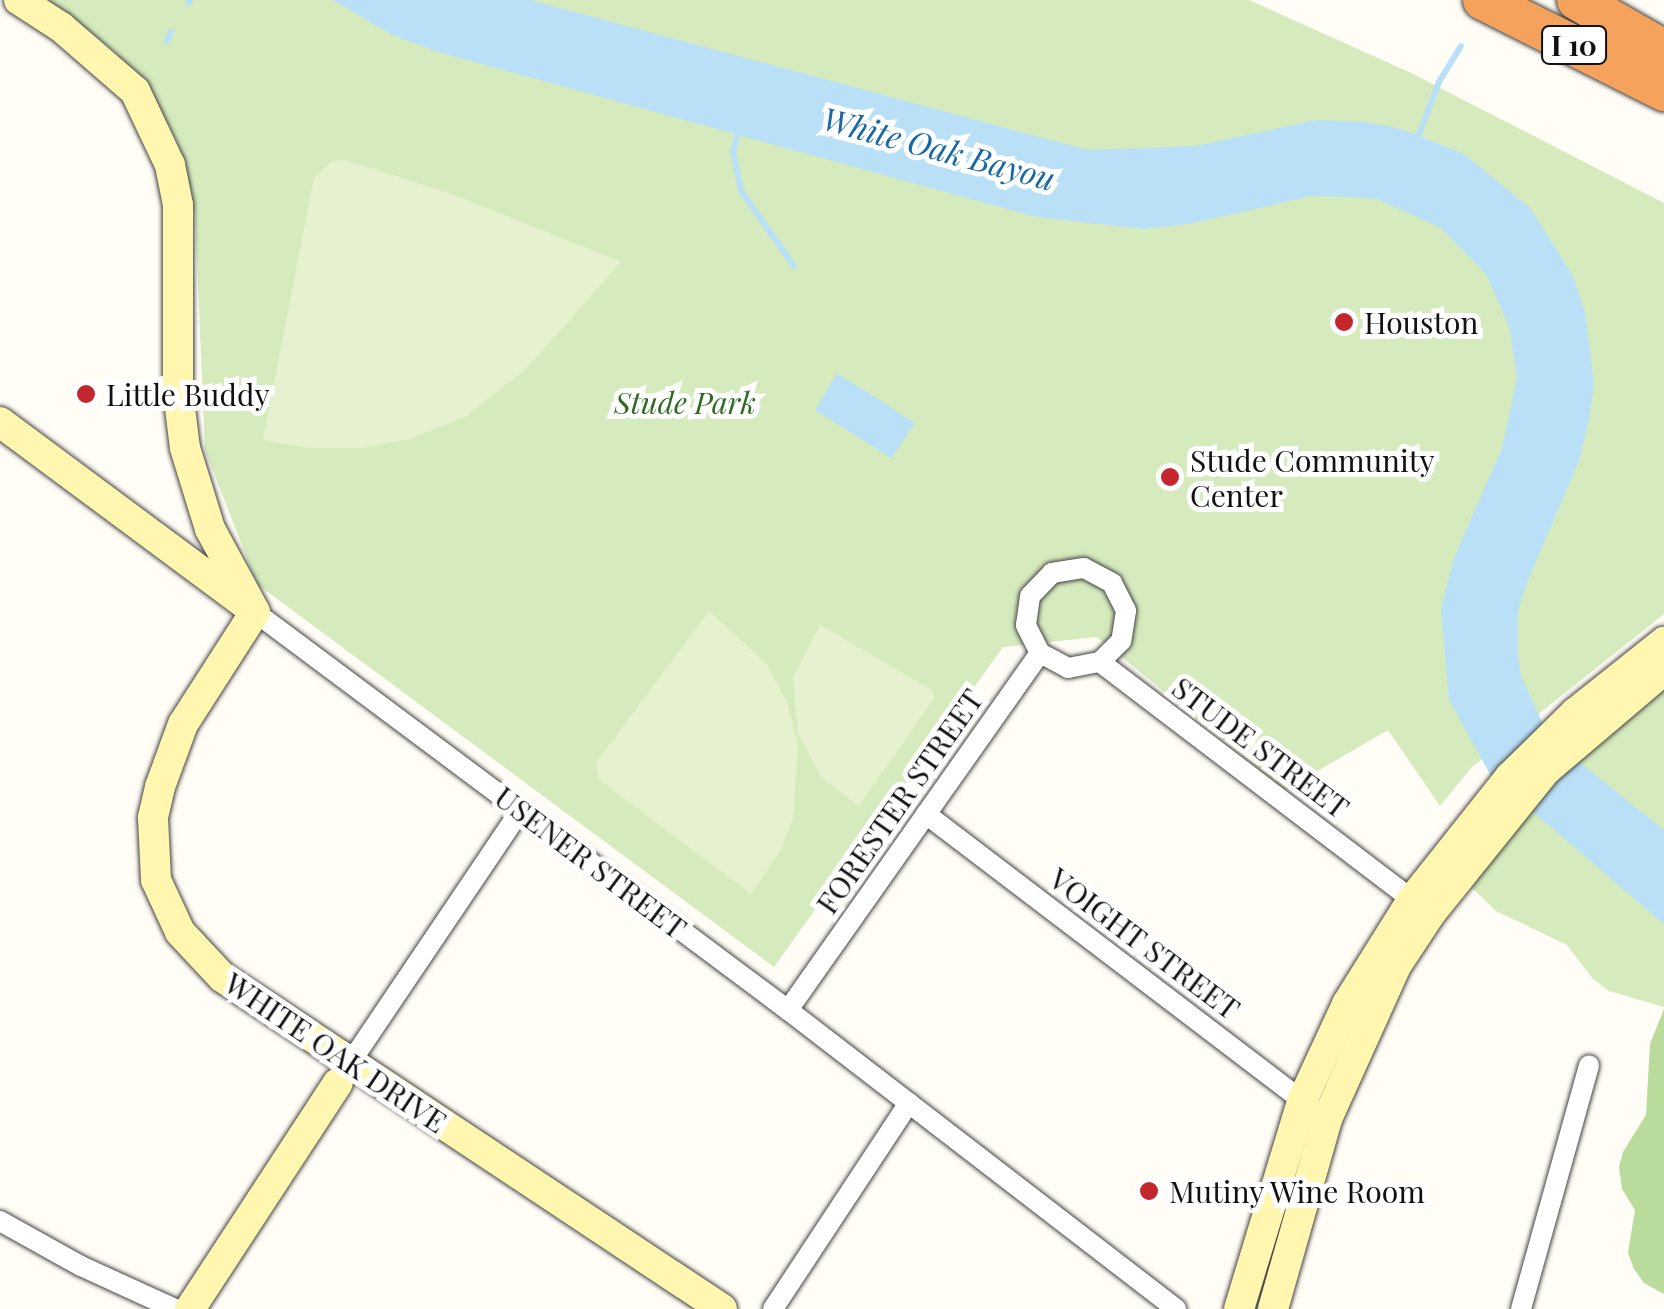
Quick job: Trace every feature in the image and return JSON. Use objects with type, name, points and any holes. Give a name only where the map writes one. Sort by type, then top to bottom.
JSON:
[{"type":"highway","name":"I 10","points":[[1483,0],[1664,92]]},
{"type":"highway","points":[[1577,0],[1664,50]]},
{"type":"highway","points":[[1615,0],[1664,29]]},
{"type":"main road","points":[[19,0],[61,27],[135,91],[170,165],[178,205],[180,410],[184,448],[210,529],[255,612]]},
{"type":"main road","name":"USENER STREET","points":[[0,422],[255,612]]},
{"type":"main road","points":[[181,560],[210,529]]},
{"type":"main road","name":"WHITE OAK DRIVE","points":[[255,612],[200,695],[169,753],[154,818],[156,880],[180,932],[222,977],[344,1073],[722,1309]]},
{"type":"main road","points":[[1239,1309],[1315,1110],[1379,999],[1427,891],[1510,777],[1551,735],[1664,642]]},
{"type":"main road","points":[[1427,891],[1546,770],[1664,670]]},
{"type":"main road","points":[[190,1309],[344,1073]]},
{"type":"main road","points":[[1272,1309],[1315,1110]]},
{"type":"street","points":[[1084,568],[1112,583],[1126,611],[1121,640],[1100,662],[1068,668],[1040,653],[1026,626],[1030,596],[1052,574],[1084,568]]},
{"type":"street","name":"USENER STREET","points":[[255,612],[788,1010],[1176,1309]]},
{"type":"street","name":"FORESTER STREET","points":[[788,1010],[1040,653]]},
{"type":"street","name":"STUDE STREET","points":[[1100,662],[1427,891]]},
{"type":"street","points":[[344,1073],[521,810]]},
{"type":"street","name":"VOIGHT STREET","points":[[926,814],[1315,1110]]},
{"type":"street","points":[[1521,1309],[1589,1065]]},
{"type":"street","points":[[773,1309],[909,1102]]},
{"type":"street","points":[[0,1221],[81,1266],[176,1309]]},
{"type":"green space","name":"Stude Park","points":[[48,0],[1249,0],[1409,72],[1664,203],[1664,614],[1472,767],[1440,806],[1388,730],[1285,790],[1097,637],[1003,647],[774,967],[257,584],[205,450],[195,213],[176,139],[153,97],[116,52]]},
{"type":"green space","points":[[344,160],[446,192],[621,262],[525,370],[466,416],[412,438],[363,448],[308,448],[263,440],[314,178],[331,162]]},
{"type":"green space","points":[[709,611],[765,662],[787,702],[798,746],[793,819],[781,849],[751,894],[598,779],[596,763]]},
{"type":"green space","points":[[820,625],[932,690],[934,698],[859,806],[822,778],[798,733],[793,677]]},
{"type":"green space","points":[[1664,678],[1664,1007],[1609,991],[1592,978],[1567,945],[1496,911],[1470,886],[1500,838]]},
{"type":"green space","points":[[1664,1009],[1664,1294],[1644,1283],[1628,1253],[1635,1210],[1622,1189],[1619,1167],[1623,1152],[1646,1115],[1650,1044]]},
{"type":"water","name":"White Oak Bayou","points":[[333,0],[530,0],[1088,150],[1196,146],[1316,120],[1366,122],[1401,129],[1464,154],[1530,208],[1572,274],[1585,312],[1594,385],[1589,419],[1580,458],[1524,590],[1518,612],[1518,654],[1521,676],[1542,722],[1578,761],[1664,830],[1664,924],[1491,776],[1449,700],[1441,609],[1453,560],[1502,448],[1517,378],[1510,329],[1486,274],[1441,228],[1377,199],[1349,197],[1311,196],[1189,224],[1144,229],[1036,217],[438,52],[390,34]]},
{"type":"water","points":[[837,373],[915,423],[891,458],[815,410]]},
{"type":"waterway","points":[[167,41],[171,32]]},
{"type":"waterway","points":[[1417,139],[1439,82],[1461,46]]},
{"type":"waterway","points":[[739,127],[733,152],[741,191],[794,266]]},
{"type":"place","name":"Houston","points":[[1344,322]]},
{"type":"place","name":"Little Buddy","points":[[86,394]]},
{"type":"place","name":"Stude Community Center","points":[[1170,477]]},
{"type":"place","name":"Mutiny Wine Room","points":[[1149,1191]]}]
